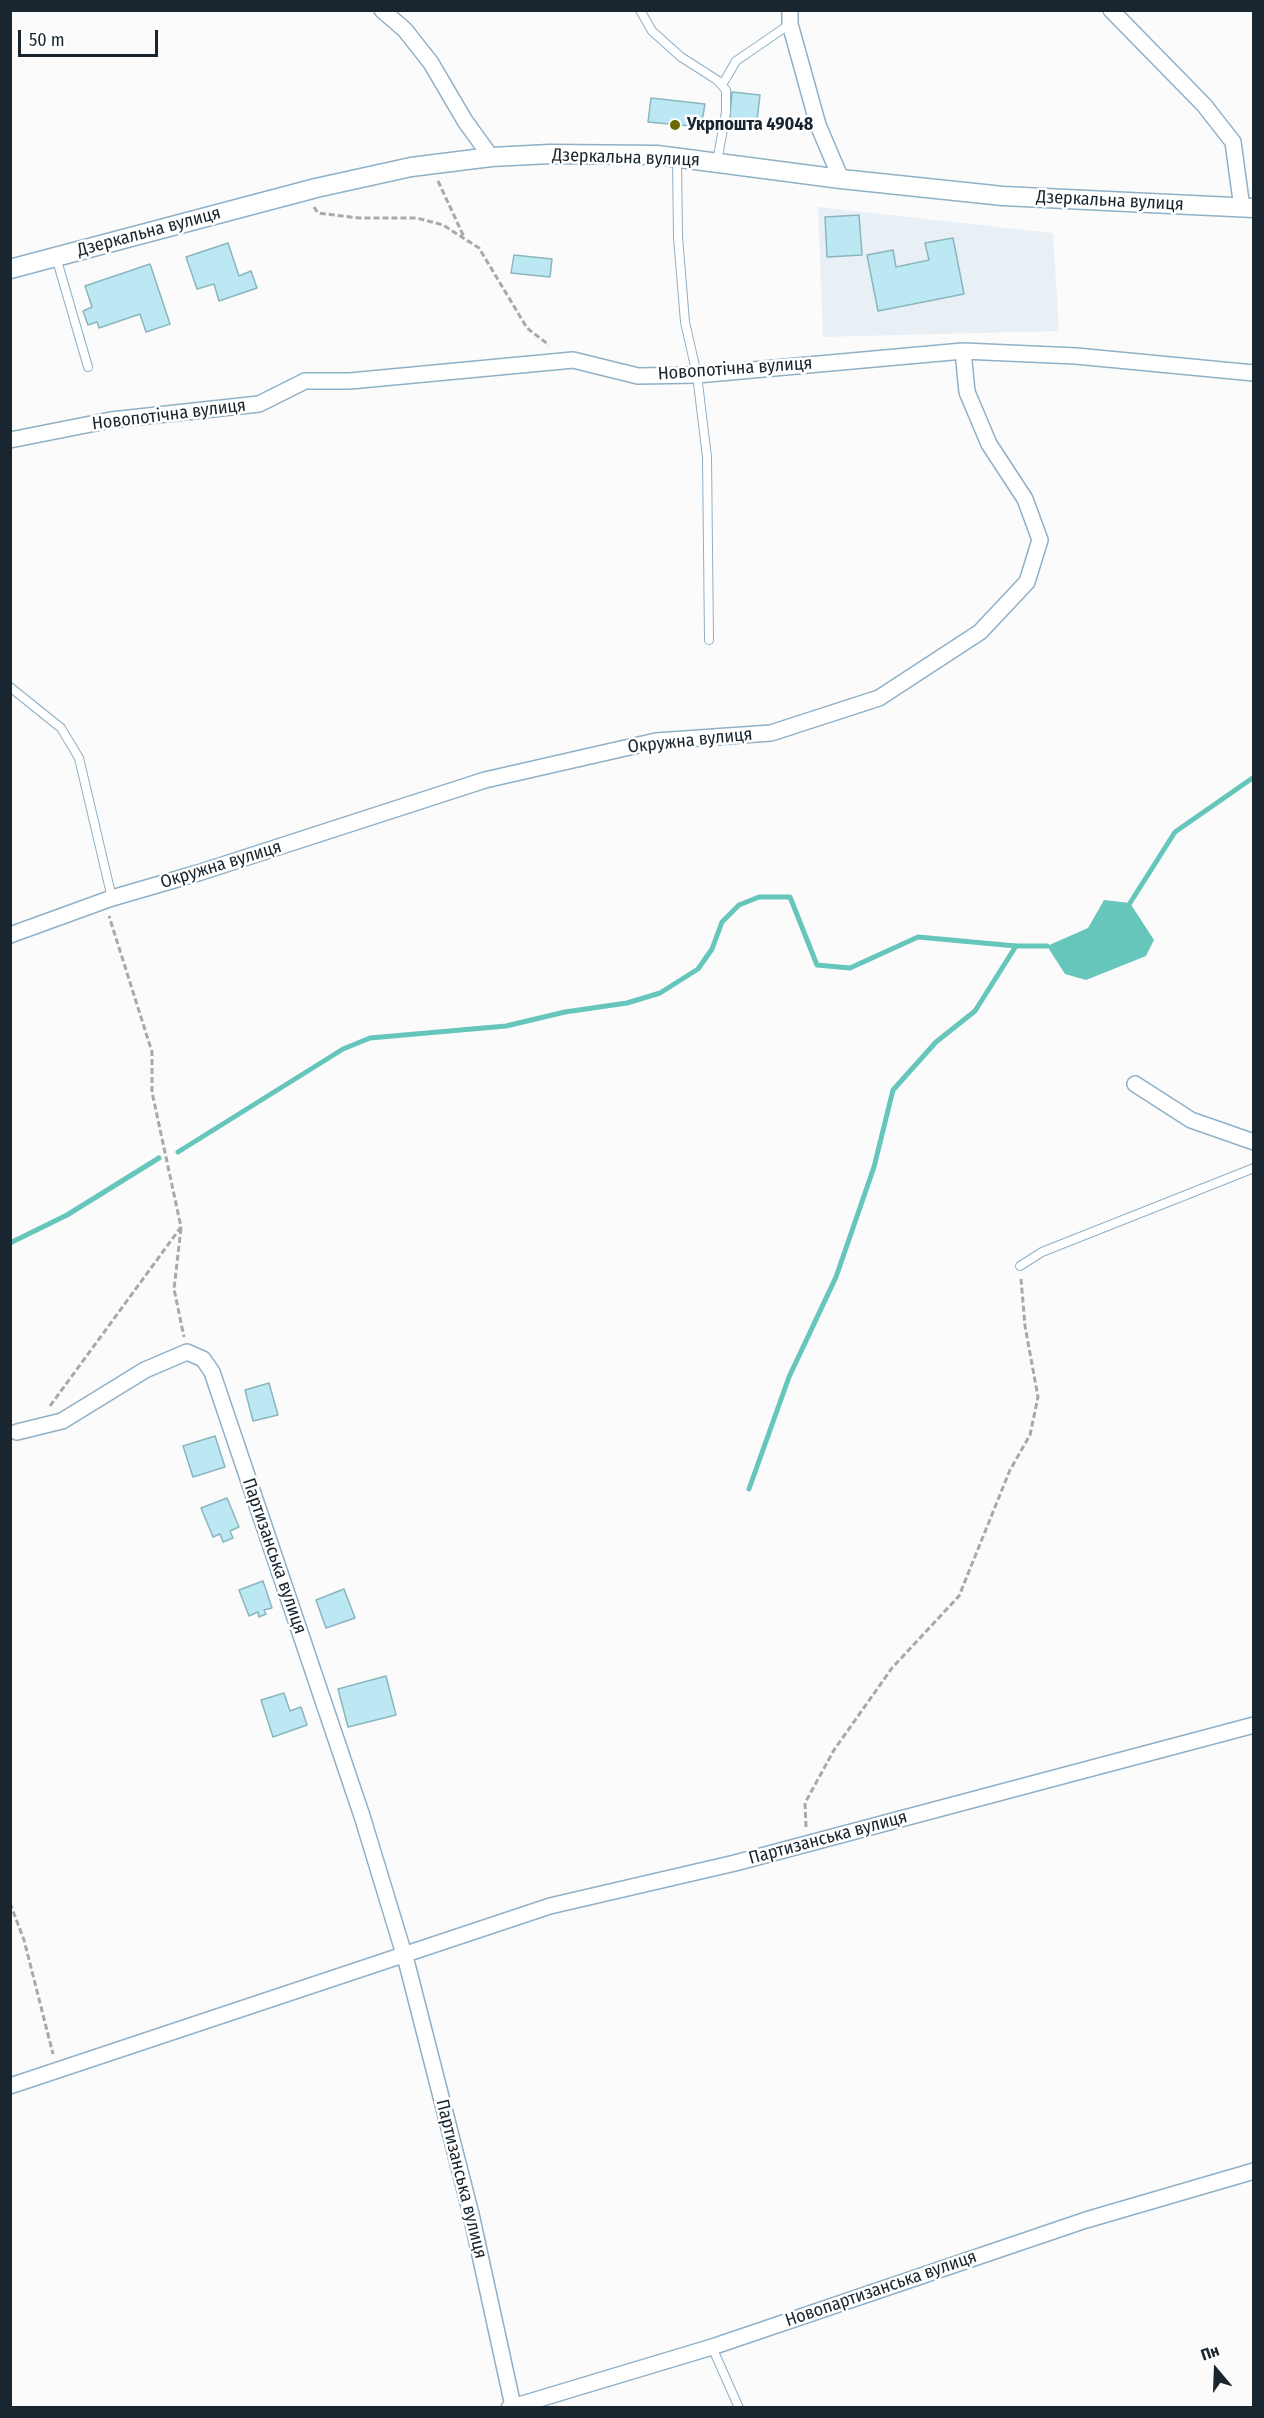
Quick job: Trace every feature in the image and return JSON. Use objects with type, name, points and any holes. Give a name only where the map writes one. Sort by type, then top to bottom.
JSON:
[{"type":"street","points":[[382,10],[405,30],[431,63],[465,121],[491,157]]},
{"type":"street","points":[[1111,10],[1204,105],[1233,142],[1248,208]]},
{"type":"street","points":[[790,17],[818,125],[841,179]]},
{"type":"street","name":"Дзеркальна вулиця","points":[[10,269],[300,193],[431,165],[491,157],[550,154],[677,158],[841,179],[1002,196],[1248,208]]},
{"type":"street","name":"Новопотічна вулиця","points":[[10,440],[111,420],[259,404],[305,381],[350,381],[573,360],[638,376],[697,375],[963,351],[1076,356],[1254,373]]},
{"type":"street","name":"Окружна вулиця","points":[[10,935],[108,899],[198,873],[484,780],[656,741],[771,734],[879,698],[980,632],[1027,582],[1040,540],[1025,499],[989,444],[967,392],[963,351]]},
{"type":"street","points":[[1135,1084],[1191,1120],[1254,1142]]},
{"type":"street","points":[[17,1432],[62,1421],[145,1370],[186,1352]]},
{"type":"street","name":"Партизанська вулиця","points":[[186,1352],[203,1359],[212,1372],[362,1816],[404,1953],[471,2214],[511,2407]]},
{"type":"street","name":"Партизанська вулиця","points":[[10,2085],[550,1906],[806,1844],[1254,1725]]},
{"type":"street","name":"Новопартизанська вулиця","points":[[511,2407],[712,2347],[1086,2220],[1254,2171]]},
{"type":"lane","points":[[640,10],[652,32],[726,90],[726,112],[717,162]]},
{"type":"lane","points":[[722,85],[736,61],[790,17]]},
{"type":"lane","points":[[677,158],[678,237],[685,322],[697,375],[707,457],[709,640]]},
{"type":"lane","points":[[56,257],[88,367]]},
{"type":"lane","points":[[10,687],[61,728],[79,758],[108,899]]},
{"type":"lane","points":[[1020,1266],[1042,1252],[1254,1168]]},
{"type":"lane","points":[[712,2347],[739,2408]]},
{"type":"path","points":[[431,165],[464,239]]},
{"type":"path","points":[[300,193],[318,213],[359,218],[417,218],[443,225],[478,248],[527,328],[548,345],[573,360]]},
{"type":"path","points":[[108,899],[152,1052],[152,1092],[181,1227],[174,1289],[186,1352]]},
{"type":"path","points":[[40,1426],[53,1400],[181,1227]]},
{"type":"path","points":[[806,1844],[805,1803],[834,1750],[892,1668],[959,1596],[1010,1470],[1030,1435],[1038,1397],[1025,1326],[1020,1266]]},
{"type":"path","points":[[10,1903],[24,1940],[57,2068]]},
{"type":"shaded area","points":[[818,207],[1053,233],[1059,331],[823,337]]},
{"type":"water","points":[[1104,900],[1130,903],[1154,940],[1146,956],[1086,980],[1065,974],[1047,946],[1088,928]]},
{"type":"building","points":[[732,92],[760,95],[756,129],[729,126]]},
{"type":"building","points":[[651,98],[705,104],[701,127],[648,122]]},
{"type":"building","points":[[859,215],[862,255],[827,257],[825,217]]},
{"type":"building","points":[[953,238],[964,294],[878,311],[867,255],[893,250],[896,267],[929,260],[925,243]]},
{"type":"building","points":[[228,243],[239,276],[251,271],[257,288],[219,301],[214,284],[197,289],[186,257]]},
{"type":"building","points":[[514,255],[552,259],[550,277],[511,273]]},
{"type":"building","points":[[150,264],[170,324],[146,332],[140,314],[99,328],[97,322],[88,325],[83,311],[92,307],[85,286]]},
{"type":"building","points":[[269,1383],[278,1415],[253,1421],[245,1390]]},
{"type":"building","points":[[215,1436],[225,1467],[193,1477],[183,1446]]},
{"type":"building","points":[[227,1498],[239,1527],[230,1531],[233,1538],[223,1542],[220,1534],[213,1537],[201,1508]]},
{"type":"building","points":[[263,1581],[272,1608],[264,1610],[266,1614],[259,1617],[258,1612],[249,1616],[239,1590]]},
{"type":"building","points":[[344,1589],[355,1618],[326,1628],[316,1600]]},
{"type":"building","points":[[386,1676],[396,1715],[348,1727],[338,1689]]},
{"type":"building","points":[[284,1693],[290,1711],[301,1707],[307,1725],[273,1737],[261,1700]]},
{"type":"waterway","points":[[1130,903],[1175,832],[1254,777]]},
{"type":"waterway","points":[[178,1152],[343,1049],[370,1038],[506,1026],[565,1012],[627,1003],[660,993],[698,969],[712,949],[722,922],[739,905],[759,897],[790,897],[817,965],[850,968],[918,937],[1016,946],[1047,946]]},
{"type":"waterway","points":[[749,1489],[789,1377],[836,1277],[874,1167],[893,1090],[936,1042],[975,1011],[1016,946]]},
{"type":"waterway","points":[[10,1243],[67,1215],[159,1158]]},
{"type":"place","name":"Укрпошта 49048","points":[[675,125]]}]
